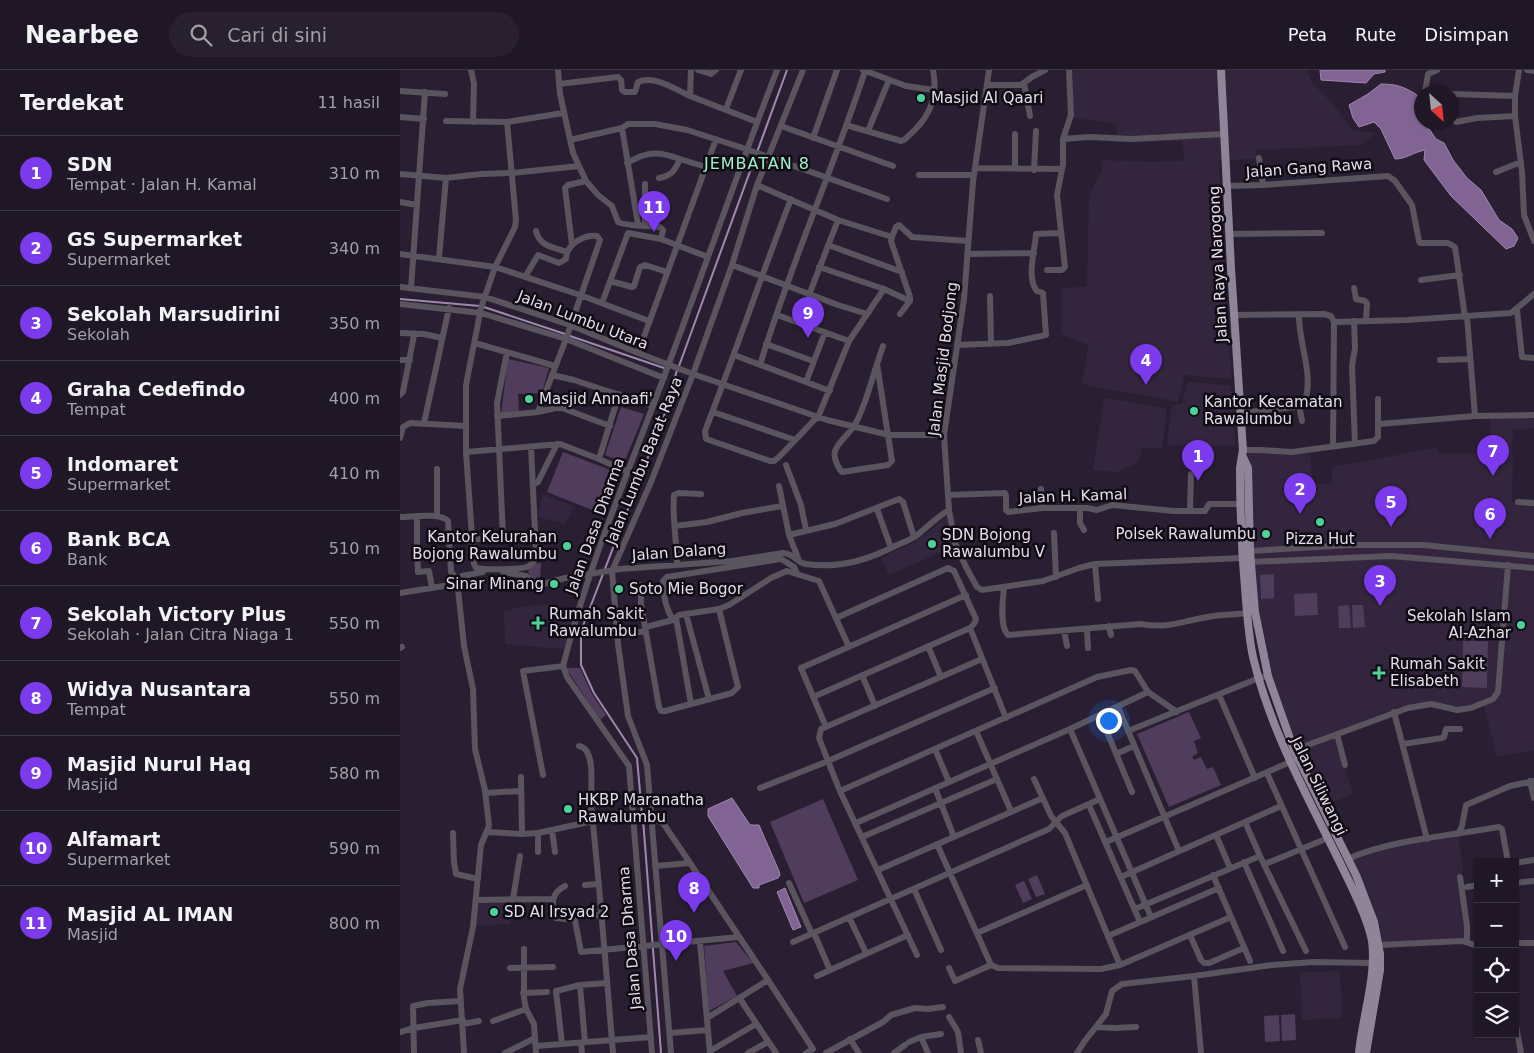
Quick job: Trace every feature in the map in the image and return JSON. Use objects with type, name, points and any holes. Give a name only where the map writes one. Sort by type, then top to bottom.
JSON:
[{"type":"main road","name":"Jalan Raya Narogong","points":[[1221,70],[1240,412],[1243,454],[1248,468],[1246,527]]},
{"type":"main road","name":"Jalan Raya Narogong","points":[[1243,454],[1240,468],[1240,504],[1246,527]]},
{"type":"main road","name":"Jalan Siliwangi","points":[[1246,527],[1250,551],[1247,560],[1268,676],[1294,750],[1294,760],[1366,918],[1372,941],[1372,963],[1359,1053]]},
{"type":"main road","name":"Jalan Siliwangi","points":[[1246,527],[1247,613],[1253,659],[1259,678],[1279,736],[1294,760],[1347,859],[1372,915],[1379,945],[1380,970],[1366,1053]]},
{"type":"street","points":[[472,70],[474,84],[473,122]]},
{"type":"street","points":[[552,70],[558,70],[563,113],[573,153],[586,181],[598,195],[612,206],[618,222],[622,225],[662,228],[661,239]]},
{"type":"street","points":[[690,96],[691,70]]},
{"type":"street","points":[[698,70],[711,74],[716,70]]},
{"type":"street","points":[[726,109],[741,70]]},
{"type":"street","name":"Jalan Dasa Dharma","points":[[652,1053],[645,945],[629,766],[572,685],[563,666],[590,574],[668,370],[777,70]]},
{"type":"street","name":"Jalan Lumbu Barat Raya","points":[[671,1053],[659,945],[647,765],[628,716],[609,572],[651,482],[732,265],[766,156],[781,126],[803,70]]},
{"type":"street","points":[[813,138],[837,70]]},
{"type":"street","points":[[760,365],[814,209],[839,146],[864,70],[906,86],[934,90]]},
{"type":"street","points":[[846,125],[901,141],[923,123],[930,109],[934,90],[933,70]]},
{"type":"street","name":"Jalan Masjid Bodjong","points":[[989,70],[974,176],[964,298],[944,435],[949,510],[957,549],[977,587],[982,590],[1043,581],[1095,564],[1391,556],[1433,558],[1534,568]]},
{"type":"street","points":[[988,86],[1020,85],[1045,70]]},
{"type":"street","points":[[1047,270],[1062,270],[1064,268],[1057,195],[1064,156],[1063,139],[1072,110],[1069,70]]},
{"type":"street","points":[[1426,85],[1428,74],[1437,70]]},
{"type":"street","points":[[1519,70],[1515,96],[1515,116],[1521,162],[1524,215],[1534,240]]},
{"type":"street","points":[[1527,70],[1534,71]]},
{"type":"street","points":[[559,84],[618,77],[621,80],[622,90],[625,92],[635,92],[638,82],[648,80],[661,82],[690,96],[757,122]]},
{"type":"street","points":[[868,131],[889,80]]},
{"type":"street","points":[[1024,83],[1030,116]]},
{"type":"street","points":[[400,91],[444,94]]},
{"type":"street","points":[[411,288],[425,92]]},
{"type":"street","points":[[1459,94],[1515,96]]},
{"type":"street","points":[[446,121],[507,122],[563,113]]},
{"type":"street","points":[[1459,121],[1477,118],[1515,116]]},
{"type":"street","points":[[400,118],[424,120]]},
{"type":"street","points":[[507,122],[516,220],[495,267],[484,299],[466,384],[466,452],[474,564],[476,568],[497,569],[530,566],[536,555],[531,448]]},
{"type":"street","points":[[570,140],[622,128],[628,124],[666,125],[749,150],[825,181],[887,199]]},
{"type":"street","points":[[781,126],[893,166]]},
{"type":"street","points":[[622,128],[627,163],[642,225]]},
{"type":"street","points":[[1034,170],[1036,130]]},
{"type":"street","points":[[1015,168],[1016,134]]},
{"type":"street","points":[[1063,139],[1093,137],[1131,139],[1224,134]]},
{"type":"street","points":[[638,353],[716,139]]},
{"type":"street","points":[[627,163],[651,153],[663,153],[706,166]]},
{"type":"street","points":[[1259,158],[1263,185]]},
{"type":"street","points":[[659,178],[674,172],[680,159]]},
{"type":"street","points":[[1496,172],[1521,162]]},
{"type":"street","points":[[400,174],[446,178],[579,166]]},
{"type":"street","points":[[975,168],[1062,169]]},
{"type":"street","points":[[918,175],[974,176]]},
{"type":"street","name":"Jalan Gang Rawa","points":[[1228,186],[1388,176],[1395,181],[1412,205],[1419,241],[1424,244],[1448,243],[1454,245],[1456,250],[1466,317],[1475,416]]},
{"type":"street","points":[[439,258],[446,178]]},
{"type":"street","points":[[572,245],[565,188],[568,185],[586,181]]},
{"type":"street","points":[[642,225],[645,184]]},
{"type":"street","points":[[757,185],[838,220],[892,237]]},
{"type":"street","points":[[790,199],[705,432],[706,439],[772,461],[780,456],[819,416],[849,341],[884,289]]},
{"type":"street","points":[[400,202],[417,205]]},
{"type":"street","points":[[810,295],[838,220]]},
{"type":"street","points":[[900,314],[910,301],[910,297],[891,241],[896,227],[900,225],[912,236],[968,241]]},
{"type":"street","points":[[536,231],[538,239],[542,244],[567,252]]},
{"type":"street","points":[[602,303],[628,233],[661,239],[708,257]]},
{"type":"street","points":[[958,345],[1014,343],[1046,334],[1043,293],[1037,292],[1033,284],[1036,234],[1060,233]]},
{"type":"street","points":[[1229,234],[1322,233]]},
{"type":"street","points":[[538,255],[559,263],[566,259],[567,252],[576,241],[592,236],[597,236],[600,240],[567,337],[538,412]]},
{"type":"street","points":[[526,277],[542,244]]},
{"type":"street","points":[[828,245],[902,272]]},
{"type":"street","points":[[967,254],[1034,253]]},
{"type":"street","points":[[400,254],[495,267],[580,295],[650,321]]},
{"type":"street","points":[[610,281],[632,287],[640,267],[645,265],[667,272]]},
{"type":"street","points":[[732,265],[810,295],[867,314]]},
{"type":"street","points":[[819,267],[884,289],[910,301]]},
{"type":"street","points":[[1420,280],[1460,275]]},
{"type":"street","name":"Jalan Lumbu Utara","points":[[400,287],[484,299],[570,326],[638,353],[668,370]]},
{"type":"street","points":[[1354,288],[1356,299],[1366,303],[1366,321]]},
{"type":"street","points":[[1334,322],[1466,317],[1511,313],[1517,310],[1534,294]]},
{"type":"street","points":[[990,296],[991,344]]},
{"type":"street","name":"Jalan Lumbu Utara","points":[[400,304],[481,310],[668,370]]},
{"type":"street","points":[[424,423],[449,308]]},
{"type":"street","points":[[1517,310],[1522,357],[1534,358]]},
{"type":"street","points":[[1240,412],[1299,405],[1306,398],[1308,379],[1299,325],[1299,314]]},
{"type":"street","points":[[1234,315],[1326,314],[1331,316],[1334,322],[1333,447]]},
{"type":"street","points":[[776,315],[849,341]]},
{"type":"street","points":[[1354,321],[1355,348],[1352,366],[1355,444]]},
{"type":"street","points":[[806,382],[825,332]]},
{"type":"street","points":[[400,333],[424,334],[442,338]]},
{"type":"street","points":[[400,395],[403,392],[414,335]]},
{"type":"street","points":[[475,343],[555,366]]},
{"type":"street","points":[[766,344],[813,361]]},
{"type":"street","points":[[877,364],[889,435],[891,463],[844,473],[840,471],[834,457],[835,450],[854,426],[883,346]]},
{"type":"street","points":[[504,537],[497,416],[498,388],[506,352]]},
{"type":"street","points":[[734,355],[830,391]]},
{"type":"street","points":[[1440,360],[1470,358]]},
{"type":"street","points":[[400,360],[410,360]]},
{"type":"street","points":[[668,370],[691,373],[828,420],[889,435],[944,435]]},
{"type":"street","points":[[552,376],[574,380],[653,406]]},
{"type":"street","points":[[599,459],[619,394]]},
{"type":"street","points":[[1243,454],[1260,450],[1292,452],[1377,440],[1379,424],[1378,399]]},
{"type":"street","points":[[1299,405],[1302,421]]},
{"type":"street","points":[[497,416],[562,408],[610,426]]},
{"type":"street","points":[[713,412],[795,440]]},
{"type":"street","points":[[1379,424],[1475,416],[1534,415]]},
{"type":"street","points":[[400,438],[403,427],[406,424],[424,423],[466,426]]},
{"type":"street","points":[[466,452],[531,448],[557,444],[628,472]]},
{"type":"street","points":[[534,484],[538,482],[557,444]]},
{"type":"street","points":[[786,465],[801,505],[806,530]]},
{"type":"street","points":[[437,469],[437,516]]},
{"type":"street","points":[[1190,474],[1190,511]]},
{"type":"street","points":[[779,486],[789,535],[800,562]]},
{"type":"street","points":[[1041,489],[1042,508]]},
{"type":"street","points":[[677,565],[674,495],[684,493],[701,494]]},
{"type":"street","name":"Jalan H. Kamal","points":[[948,495],[1004,493],[1007,511],[1042,508],[1097,510],[1112,505],[1174,511],[1205,511],[1209,504],[1240,504]]},
{"type":"street","points":[[789,535],[835,524],[877,509],[896,499],[901,500],[914,537]]},
{"type":"street","points":[[1518,502],[1534,503]]},
{"type":"street","points":[[675,526],[707,522],[782,506]]},
{"type":"street","points":[[1080,508],[1080,523],[1084,530]]},
{"type":"street","points":[[877,509],[891,548]]},
{"type":"street","name":"Jalan Dalang","points":[[400,593],[453,584],[462,576],[479,572],[510,572],[526,576],[532,582],[540,585],[565,578],[620,569],[732,561],[783,553],[791,554],[800,562],[806,564],[842,564],[868,559],[914,537],[938,516],[949,510]]},
{"type":"street","points":[[417,516],[418,572],[429,571],[432,588]]},
{"type":"street","points":[[400,517],[437,516],[445,518],[448,522],[451,572],[457,580],[464,646],[472,689],[475,749],[489,820],[489,826],[481,844],[470,943],[460,989],[464,1053]]},
{"type":"street","points":[[1054,533],[1056,577]]},
{"type":"street","points":[[472,539],[534,538]]},
{"type":"street","points":[[1250,551],[1351,545],[1434,546],[1534,556]]},
{"type":"street","points":[[1351,545],[1351,558]]},
{"type":"street","points":[[1433,558],[1434,546]]},
{"type":"street","points":[[1306,547],[1306,559]]},
{"type":"street","points":[[1463,561],[1464,549]]},
{"type":"street","points":[[1261,550],[1261,561]]},
{"type":"street","points":[[691,704],[674,619],[668,613],[663,581],[667,578],[781,560],[794,567],[797,574]]},
{"type":"street","points":[[1095,564],[1098,599]]},
{"type":"street","points":[[1294,750],[1394,712],[1431,704],[1457,710],[1471,708],[1486,704],[1496,696],[1508,565]]},
{"type":"street","points":[[813,697],[970,628],[976,619],[954,570],[948,568],[836,618]]},
{"type":"street","points":[[617,635],[646,629],[686,614],[719,609],[729,605],[782,572],[787,571],[819,581],[849,646]]},
{"type":"street","points":[[641,585],[642,604],[659,709],[665,711],[732,693],[738,687],[719,609]]},
{"type":"street","points":[[1004,586],[1003,627],[1008,635],[1142,624],[1169,626],[1220,614],[1247,613]]},
{"type":"street","points":[[826,727],[801,668],[966,594]]},
{"type":"street","points":[[686,614],[709,699]]},
{"type":"street","points":[[1109,626],[1111,635]]},
{"type":"street","points":[[970,628],[1006,718]]},
{"type":"street","points":[[1064,630],[1067,646]]},
{"type":"street","points":[[1087,630],[1088,648]]},
{"type":"street","points":[[928,646],[941,677]]},
{"type":"street","points":[[917,955],[840,791],[819,738],[821,730],[826,727],[982,659]]},
{"type":"street","points":[[543,775],[523,671],[563,666]]},
{"type":"street","points":[[840,791],[1097,677],[1135,671],[1148,692],[1176,712]]},
{"type":"street","points":[[862,675],[875,706]]},
{"type":"street","points":[[1128,731],[1268,676]]},
{"type":"street","points":[[760,788],[828,761],[995,688]]},
{"type":"street","points":[[856,823],[1070,729],[1148,692]]},
{"type":"street","points":[[1219,695],[1255,778]]},
{"type":"street","points":[[1118,707],[1179,851]]},
{"type":"street","points":[[1394,712],[1427,839]]},
{"type":"street","points":[[1100,715],[1132,792]]},
{"type":"street","points":[[1070,729],[1152,917]]},
{"type":"street","points":[[1403,744],[1442,738],[1446,729],[1460,729]]},
{"type":"street","points":[[976,731],[1011,811]]},
{"type":"street","points":[[1337,734],[1345,765]]},
{"type":"street","points":[[579,746],[586,749],[590,757],[590,798],[613,1053]]},
{"type":"street","points":[[1116,754],[1134,746]]},
{"type":"street","points":[[935,749],[949,782]]},
{"type":"street","points":[[1106,842],[1294,760]]},
{"type":"street","points":[[1267,773],[1345,948]]},
{"type":"street","points":[[521,777],[522,834]]},
{"type":"street","points":[[862,836],[997,779]]},
{"type":"street","points":[[1034,779],[1056,823],[1065,833],[1120,965]]},
{"type":"street","points":[[1458,834],[1462,826],[1466,805],[1510,786],[1532,781],[1534,798]]},
{"type":"street","points":[[935,788],[954,837]]},
{"type":"street","points":[[485,793],[522,791]]},
{"type":"street","points":[[878,870],[1043,798]]},
{"type":"street","points":[[793,942],[1049,829],[1062,816],[1100,799]]},
{"type":"street","points":[[1089,805],[1140,922]]},
{"type":"street","points":[[1121,877],[1281,806]]},
{"type":"street","points":[[487,832],[522,834],[593,821],[634,817],[650,818],[663,823],[813,1049],[806,1053]]},
{"type":"street","points":[[1245,822],[1306,951]]},
{"type":"street","points":[[1347,859],[1377,849],[1427,839],[1501,828],[1507,858]]},
{"type":"street","points":[[552,830],[555,852]]},
{"type":"street","points":[[538,832],[538,852]]},
{"type":"street","points":[[453,833],[455,872],[458,875],[478,879]]},
{"type":"street","points":[[1216,835],[1230,868]]},
{"type":"street","points":[[1265,864],[1328,838]]},
{"type":"street","points":[[937,844],[991,964],[998,968],[1111,968],[1231,917]]},
{"type":"street","points":[[513,899],[520,856]]},
{"type":"street","points":[[1135,909],[1260,856]]},
{"type":"street","points":[[1519,862],[1534,860]]},
{"type":"street","points":[[1244,862],[1282,951]]},
{"type":"street","points":[[655,866],[690,863]]},
{"type":"street","points":[[1213,875],[1250,961]]},
{"type":"street","points":[[1460,877],[1467,926],[1467,942]]},
{"type":"street","points":[[1519,882],[1534,881]]},
{"type":"street","points":[[789,883],[830,970]]},
{"type":"street","points":[[585,885],[599,884]]},
{"type":"street","points":[[977,933],[1086,885]]},
{"type":"street","points":[[565,886],[557,891],[552,898],[553,911],[556,918],[576,920],[581,952],[739,937]]},
{"type":"street","points":[[1467,888],[1474,886]]},
{"type":"street","points":[[1108,936],[1219,888]]},
{"type":"street","points":[[914,889],[941,950]]},
{"type":"street","points":[[476,900],[552,898]]},
{"type":"street","points":[[585,916],[602,915]]},
{"type":"street","points":[[850,917],[866,953]]},
{"type":"street","points":[[817,976],[908,935]]},
{"type":"street","points":[[1190,935],[1204,963],[1244,948]]},
{"type":"street","points":[[1379,945],[1450,941],[1474,945]]},
{"type":"street","points":[[700,942],[710,1052],[756,1024]]},
{"type":"street","points":[[1519,943],[1534,944]]},
{"type":"street","points":[[524,949],[523,993],[526,1009],[534,1024],[536,1053]]},
{"type":"street","points":[[1077,1053],[1108,1010],[1112,991],[1116,987],[1128,982],[1194,976],[1289,963],[1372,963]]},
{"type":"street","points":[[949,968],[955,981],[991,964]]},
{"type":"street","points":[[510,968],[553,967]]},
{"type":"street","points":[[1194,976],[1202,1053]]},
{"type":"street","points":[[707,1018],[768,980]]},
{"type":"street","points":[[562,1044],[556,991],[607,983]]},
{"type":"street","points":[[580,986],[582,1053]]},
{"type":"street","points":[[523,993],[546,992]]},
{"type":"street","points":[[740,999],[776,1053]]},
{"type":"street","points":[[414,1053],[413,1005],[460,1001]]},
{"type":"street","points":[[826,1053],[883,1022],[892,1015],[905,1010],[943,1007]]},
{"type":"street","points":[[493,1021],[526,1009]]},
{"type":"street","points":[[949,1016],[958,1032],[961,1053]]},
{"type":"street","points":[[400,1032],[414,1028],[479,1021]]},
{"type":"street","points":[[1097,1026],[1115,1028],[1136,1026]]},
{"type":"street","points":[[670,1034],[708,1030]]},
{"type":"street","points":[[894,1053],[921,1037],[941,1034]]},
{"type":"street","points":[[536,1046],[651,1037]]},
{"type":"street","points":[[921,1037],[928,1053]]},
{"type":"street","points":[[505,1053],[535,1038]]},
{"type":"street","points":[[1518,1038],[1521,1053]]},
{"type":"street","points":[[850,1039],[859,1053]]},
{"type":"street","points":[[978,1040],[981,1053]]},
{"type":"street","points":[[748,1053],[768,1042]]},
{"type":"shaded area","points":[[1080,70],[1306,70],[1313,84],[1331,102],[1354,131],[1377,133],[1360,145],[1256,150],[1257,159],[1219,160],[1224,283],[1232,379],[1184,375],[1178,402],[1081,384],[1089,345],[1061,334],[1062,289],[1087,286],[1089,196],[1102,170],[1102,160],[1185,161],[1182,141],[1132,142],[1117,140],[1117,124],[1074,118],[1070,72]]},
{"type":"shaded area","points":[[1320,70],[1385,70],[1385,72],[1374,74],[1366,83],[1321,80]]},
{"type":"shaded area","points":[[1381,84],[1400,86],[1414,93],[1414,130],[1430,130],[1436,139],[1444,143],[1453,160],[1467,178],[1481,190],[1499,220],[1512,229],[1518,238],[1514,246],[1506,249],[1451,196],[1424,160],[1425,150],[1395,159],[1381,129],[1374,122],[1359,127],[1353,118],[1349,105]]},
{"type":"shaded area","points":[[508,359],[549,368],[542,393],[518,394],[519,413],[501,414]]},
{"type":"shaded area","points":[[1188,382],[1231,386],[1235,446],[1167,445],[1172,405],[1182,404]]},
{"type":"shaded area","points":[[1104,398],[1167,408],[1162,449],[1142,447],[1138,462],[1118,472],[1093,470]]},
{"type":"shaded area","points":[[621,407],[644,414],[624,463],[605,455]]},
{"type":"shaded area","points":[[1534,414],[1534,428],[1513,430],[1512,502],[1534,505],[1534,750],[1497,757],[1484,706],[1452,712],[1438,703],[1396,712],[1334,733],[1353,794],[1322,806],[1277,706],[1252,596],[1245,449],[1273,454],[1310,454],[1313,484],[1332,483],[1332,467],[1436,448],[1439,454],[1489,453],[1491,418]]},
{"type":"shaded area","points":[[563,452],[621,474],[605,515],[547,492]]},
{"type":"shaded area","points":[[542,495],[574,506],[565,524],[538,517]]},
{"type":"shaded area","name":"SDN Bojong Rawalumbu V","points":[[948,516],[955,546],[889,575],[881,558],[915,542]]},
{"type":"shaded area","points":[[541,563],[540,583],[528,576],[529,568],[533,564]]},
{"type":"shaded area","points":[[1274,574],[1274,598],[1261,599],[1260,575]]},
{"type":"shaded area","points":[[1317,593],[1318,615],[1295,616],[1294,594]]},
{"type":"shaded area","name":"Rumah Sakit Rawalumbu","points":[[530,605],[552,605],[574,616],[564,649],[505,644],[504,611]]},
{"type":"shaded area","points":[[1349,605],[1351,628],[1339,628],[1338,606]]},
{"type":"shaded area","points":[[1352,605],[1363,605],[1365,627],[1353,628]]},
{"type":"shaded area","points":[[1463,641],[1488,641],[1487,688],[1462,687]]},
{"type":"shaded area","points":[[566,668],[580,668],[592,694],[606,715],[600,720]]},
{"type":"shaded area","points":[[1189,712],[1201,738],[1194,741],[1198,753],[1192,757],[1194,760],[1201,757],[1207,769],[1213,767],[1221,785],[1169,807],[1137,734]]},
{"type":"shaded area","points":[[732,798],[750,825],[759,825],[779,871],[780,875],[778,878],[759,885],[759,888],[753,888],[708,816],[708,809]]},
{"type":"shaded area","points":[[823,799],[858,880],[804,903],[770,822]]},
{"type":"shaded area","points":[[1458,834],[1463,868],[1460,877],[1468,941],[1378,945],[1347,859],[1362,853]]},
{"type":"shaded area","points":[[1037,875],[1045,894],[1036,897],[1028,879]]},
{"type":"shaded area","points":[[1024,881],[1032,899],[1023,903],[1015,885]]},
{"type":"shaded area","points":[[785,888],[801,927],[793,930],[777,892]]},
{"type":"shaded area","name":"SD Al Irsyad 2","points":[[479,901],[513,901],[510,924],[475,926]]},
{"type":"shaded area","points":[[736,942],[753,963],[723,971],[737,996],[709,1011],[704,946]]},
{"type":"shaded area","points":[[1340,971],[1342,1018],[1302,1020],[1300,972]]},
{"type":"shaded area","points":[[1295,1014],[1296,1040],[1282,1041],[1281,1015]]},
{"type":"shaded area","points":[[1279,1015],[1280,1041],[1265,1042],[1264,1016]]},
{"type":"waterway","points":[[679,366],[787,70]]},
{"type":"waterway","points":[[400,299],[480,306]]},
{"type":"waterway","points":[[484,307],[565,334]]},
{"type":"waterway","points":[[570,336],[664,368]]},
{"type":"waterway","points":[[642,815],[637,758],[594,693],[581,665],[581,631],[665,413],[677,370]]},
{"type":"waterway","points":[[643,819],[661,1053]]},
{"type":"place","name":"Masjid Al Qaari","points":[[921,98]]},
{"type":"place","name":"Masjid AL IMAN","points":[[654,232]]},
{"type":"place","name":"Masjid Nurul Haq","points":[[808,338]]},
{"type":"place","name":"Graha Cedefindo","points":[[1146,385]]},
{"type":"place","name":"Masjid Annaafi'","points":[[529,399]]},
{"type":"place","name":"Kantor Kecamatan Rawalumbu","points":[[1194,411]]},
{"type":"place","name":"Sekolah Victory Plus","points":[[1493,476]]},
{"type":"place","name":"SDN","points":[[1198,481]]},
{"type":"place","name":"GS Supermarket","points":[[1300,514]]},
{"type":"place","name":"Pizza Hut","points":[[1320,522]]},
{"type":"place","name":"Indomaret","points":[[1391,527]]},
{"type":"place","name":"Polsek Rawalumbu","points":[[1266,534]]},
{"type":"place","name":"Bank BCA","points":[[1490,539]]},
{"type":"place","name":"SDN Bojong Rawalumbu V","points":[[932,544]]},
{"type":"place","name":"Kantor Kelurahan Bojong Rawalumbu","points":[[567,546]]},
{"type":"place","name":"Sinar Minang","points":[[554,584]]},
{"type":"place","name":"Soto Mie Bogor","points":[[619,589]]},
{"type":"place","name":"Sekolah Marsudirini","points":[[1380,606]]},
{"type":"place","name":"Rumah Sakit Rawalumbu","points":[[538,623]]},
{"type":"place","name":"Sekolah Islam Al-Azhar","points":[[1521,625]]},
{"type":"place","name":"Rumah Sakit Elisabeth","points":[[1379,673]]},
{"type":"place","name":"HKBP Maranatha Rawalumbu","points":[[568,809]]},
{"type":"place","name":"SD Al Irsyad 2","points":[[494,912]]},
{"type":"place","name":"Widya Nusantara","points":[[694,913]]},
{"type":"place","name":"Alfamart","points":[[676,961]]},
{"type":"district","name":"JEMBATAN 8","points":[[757,163]]}]
